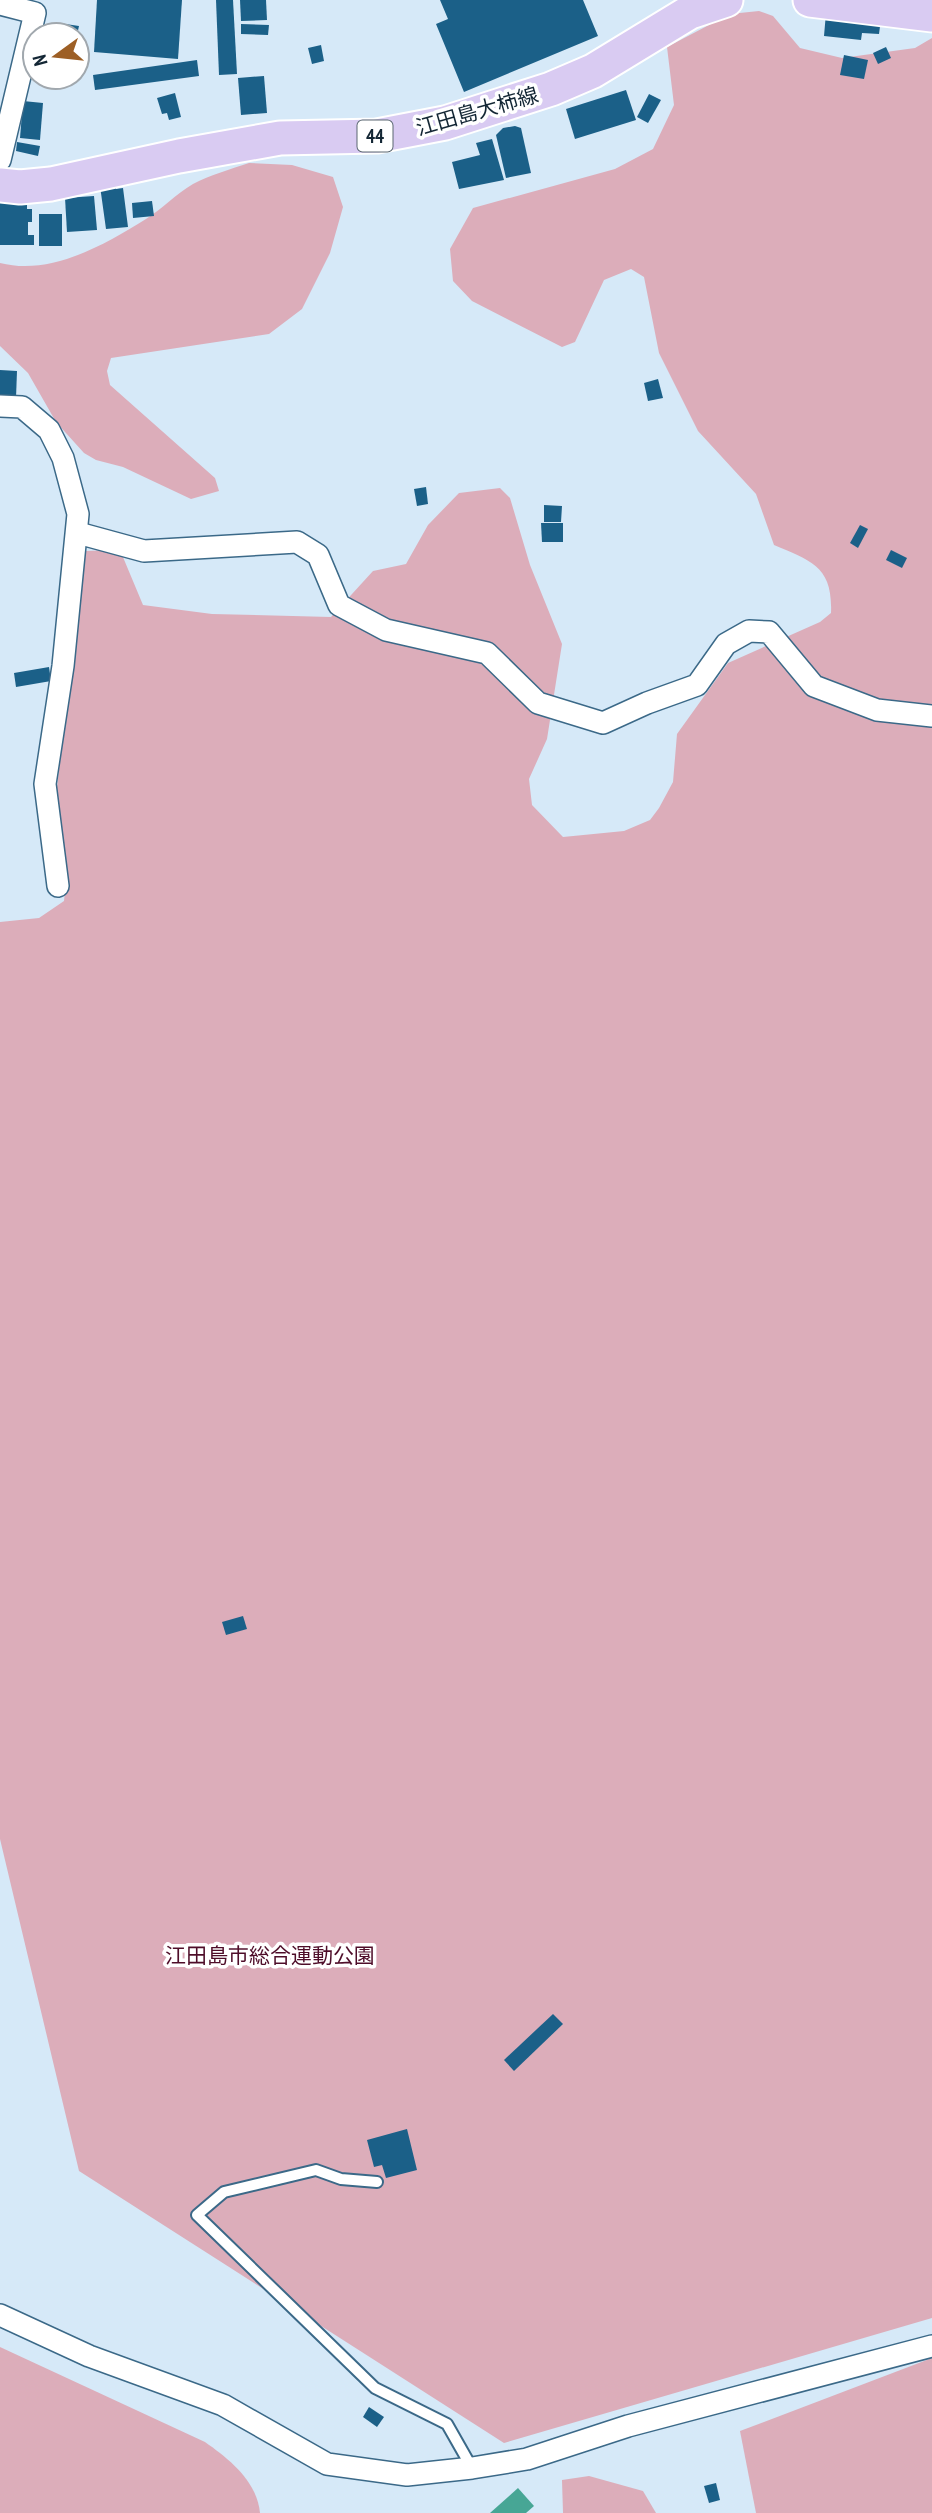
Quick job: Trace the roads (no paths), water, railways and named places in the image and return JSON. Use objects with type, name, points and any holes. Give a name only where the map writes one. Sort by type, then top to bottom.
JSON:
[{"type":"main road","name":"江田島大柿線","points":[[0,185],[20,187],[51,184],[179,156],[280,138],[377,136],[445,123],[551,89],[593,71],[690,12],[726,0]]},
{"type":"main road","points":[[810,0],[932,15]]},
{"type":"street","points":[[0,4],[34,13],[0,160]]},
{"type":"street","points":[[0,406],[22,407],[49,430],[63,458],[78,514],[54,734],[45,784],[58,886]]},
{"type":"street","points":[[78,533],[144,551],[297,542],[318,555],[339,605],[386,630],[487,653],[538,703],[603,723],[696,685],[726,644],[749,631],[769,632],[814,686],[877,710],[932,716]]},
{"type":"street","points":[[0,2315],[89,2356],[223,2405],[327,2464],[407,2475],[527,2459],[628,2426],[932,2346]]},
{"type":"lane","points":[[377,2182],[341,2179],[316,2170],[224,2192],[197,2216],[375,2388],[447,2424],[472,2468]]},
{"type":"park label","name":"江田島市総合運動公園","points":[[270,1955]]}]
